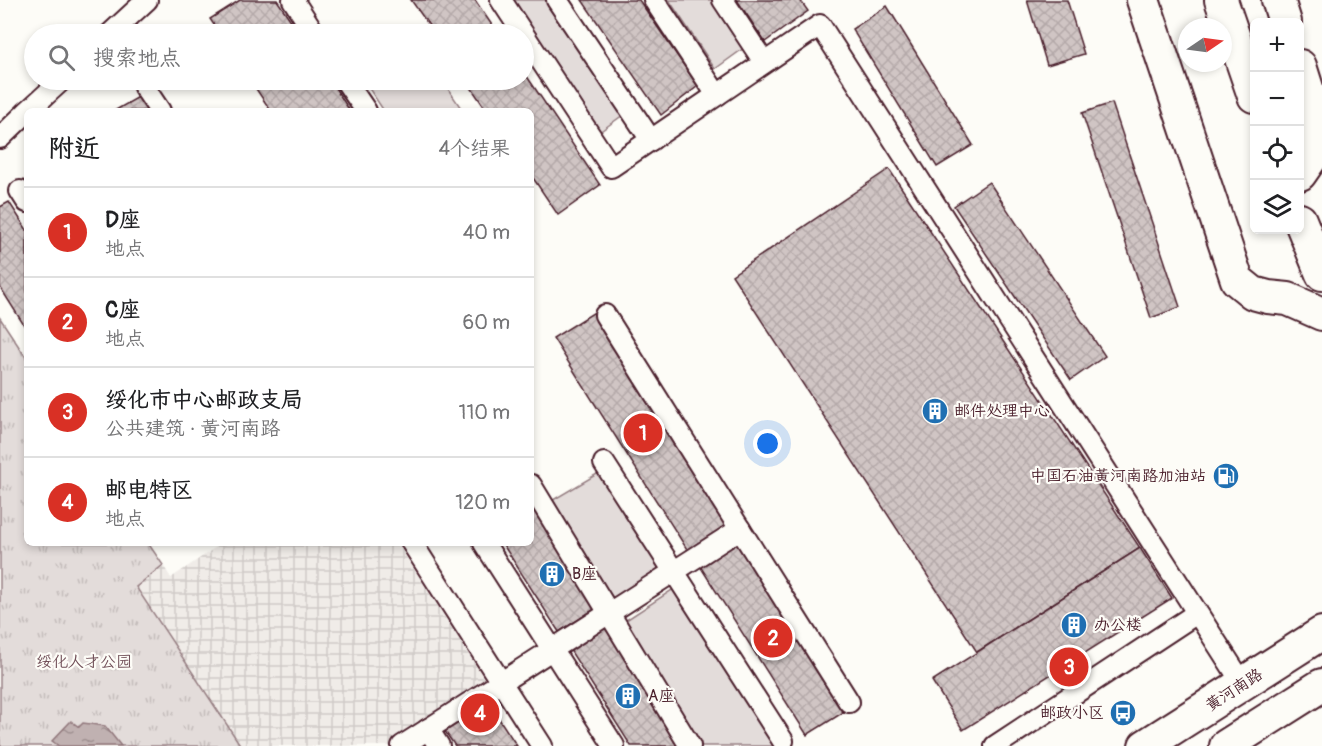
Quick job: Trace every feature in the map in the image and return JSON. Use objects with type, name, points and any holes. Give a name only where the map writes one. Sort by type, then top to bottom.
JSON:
[{"type":"main road","points":[[1143,0],[1237,280],[1253,293],[1288,299],[1322,314]]},
{"type":"main road","points":[[1221,0],[1250,84]]},
{"type":"main road","points":[[1278,0],[1285,18]]},
{"type":"main road","points":[[1301,72],[1318,123],[1318,148],[1304,167]]},
{"type":"main road","points":[[1304,232],[1322,274]]},
{"type":"main road","name":"黄河南路","points":[[1145,746],[1322,633]]},
{"type":"main road","points":[[1243,684],[1265,720]]},
{"type":"main road","points":[[1226,746],[1322,685]]},
{"type":"street","points":[[121,24],[147,0]]},
{"type":"street","points":[[292,0],[308,24]]},
{"type":"street","points":[[501,0],[517,24]]},
{"type":"street","points":[[557,0],[651,140]]},
{"type":"street","points":[[654,0],[717,95]]},
{"type":"street","points":[[723,0],[764,62]]},
{"type":"street","points":[[534,50],[611,167],[820,25],[1243,684]]},
{"type":"street","points":[[32,108],[51,90]]},
{"type":"street","points":[[146,90],[158,108]]},
{"type":"street","points":[[352,90],[364,108]]},
{"type":"street","points":[[0,138],[24,116]]},
{"type":"street","points":[[605,315],[849,702]]},
{"type":"street","points":[[604,463],[783,741]]},
{"type":"street","points":[[534,491],[690,746]]},
{"type":"street","points":[[402,746],[740,529]]},
{"type":"street","points":[[414,546],[542,746]]},
{"type":"street","points":[[486,546],[614,746]]},
{"type":"street","points":[[995,746],[1197,613]]},
{"type":"street","points":[[428,729],[439,746]]},
{"type":"shaded area","points":[[218,546],[399,546],[488,685],[390,746],[241,746],[136,587],[163,565],[171,578]]},
{"type":"green space","points":[[510,0],[553,0],[627,112],[598,133],[534,36],[534,24],[526,24]]},
{"type":"green space","points":[[669,0],[712,0],[744,48],[715,69]]},
{"type":"green space","points":[[370,90],[449,90],[461,108],[382,108]]},
{"type":"green space","name":"绥化人才公园","points":[[0,318],[24,354],[24,546],[150,546],[163,565],[136,587],[241,746],[0,746]]},
{"type":"green space","points":[[602,471],[662,567],[609,602],[548,503]]},
{"type":"green space","points":[[675,588],[779,746],[691,746],[617,626]]},
{"type":"water","points":[[71,721],[79,727],[83,723],[105,726],[121,746],[59,746],[52,741]]},
{"type":"building","points":[[240,0],[277,0],[293,24],[213,24],[210,19]]},
{"type":"building","points":[[411,0],[475,0],[491,24],[428,24]]},
{"type":"building","points":[[582,0],[639,0],[698,86],[661,115]]},
{"type":"building","points":[[737,0],[800,0],[808,11],[765,42]]},
{"type":"building","points":[[1027,0],[1067,0],[1084,54],[1047,65]]},
{"type":"building","points":[[887,6],[973,145],[937,167],[852,29]]},
{"type":"building","points":[[534,87],[600,185],[558,215],[534,179],[534,108],[485,108],[473,90],[534,90]]},
{"type":"building","points":[[257,90],[336,90],[348,108],[269,108]]},
{"type":"building","points":[[142,95],[150,108],[119,108]]},
{"type":"building","points":[[1112,103],[1180,307],[1151,318],[1082,113]]},
{"type":"building","name":"邮件处理中心","points":[[889,169],[1140,548],[977,652],[732,275]]},
{"type":"building","points":[[989,182],[1105,356],[1071,380],[954,206]]},
{"type":"building","points":[[9,202],[24,225],[24,325],[0,287],[0,207]]},
{"type":"building","points":[[596,311],[733,527],[690,554],[553,338]]},
{"type":"building","name":"B座","points":[[534,499],[601,605],[559,632],[504,546],[534,546]]},
{"type":"building","points":[[740,541],[847,710],[807,735],[700,566]]},
{"type":"building","name":"办公楼","points":[[1140,548],[1172,598],[963,730],[932,681]]},
{"type":"building","name":"A座","points":[[609,621],[688,746],[631,746],[568,647]]},
{"type":"building","points":[[486,699],[517,746],[455,746],[442,727]]},
{"type":"place","name":"邮件处理中心","points":[[935,411]]},
{"type":"place","name":"D座","points":[[643,433]]},
{"type":"place","name":"中国石油黄河南路加油站","points":[[1226,476]]},
{"type":"place","name":"B座","points":[[552,574]]},
{"type":"place","name":"办公楼","points":[[1074,625]]},
{"type":"place","name":"C座","points":[[773,638]]},
{"type":"place","name":"绥化市中心邮政支局","points":[[1069,667]]},
{"type":"place","name":"A座","points":[[628,696]]},
{"type":"place","name":"邮电特区","points":[[480,713]]},
{"type":"place","name":"邮政小区","points":[[1123,713]]}]
